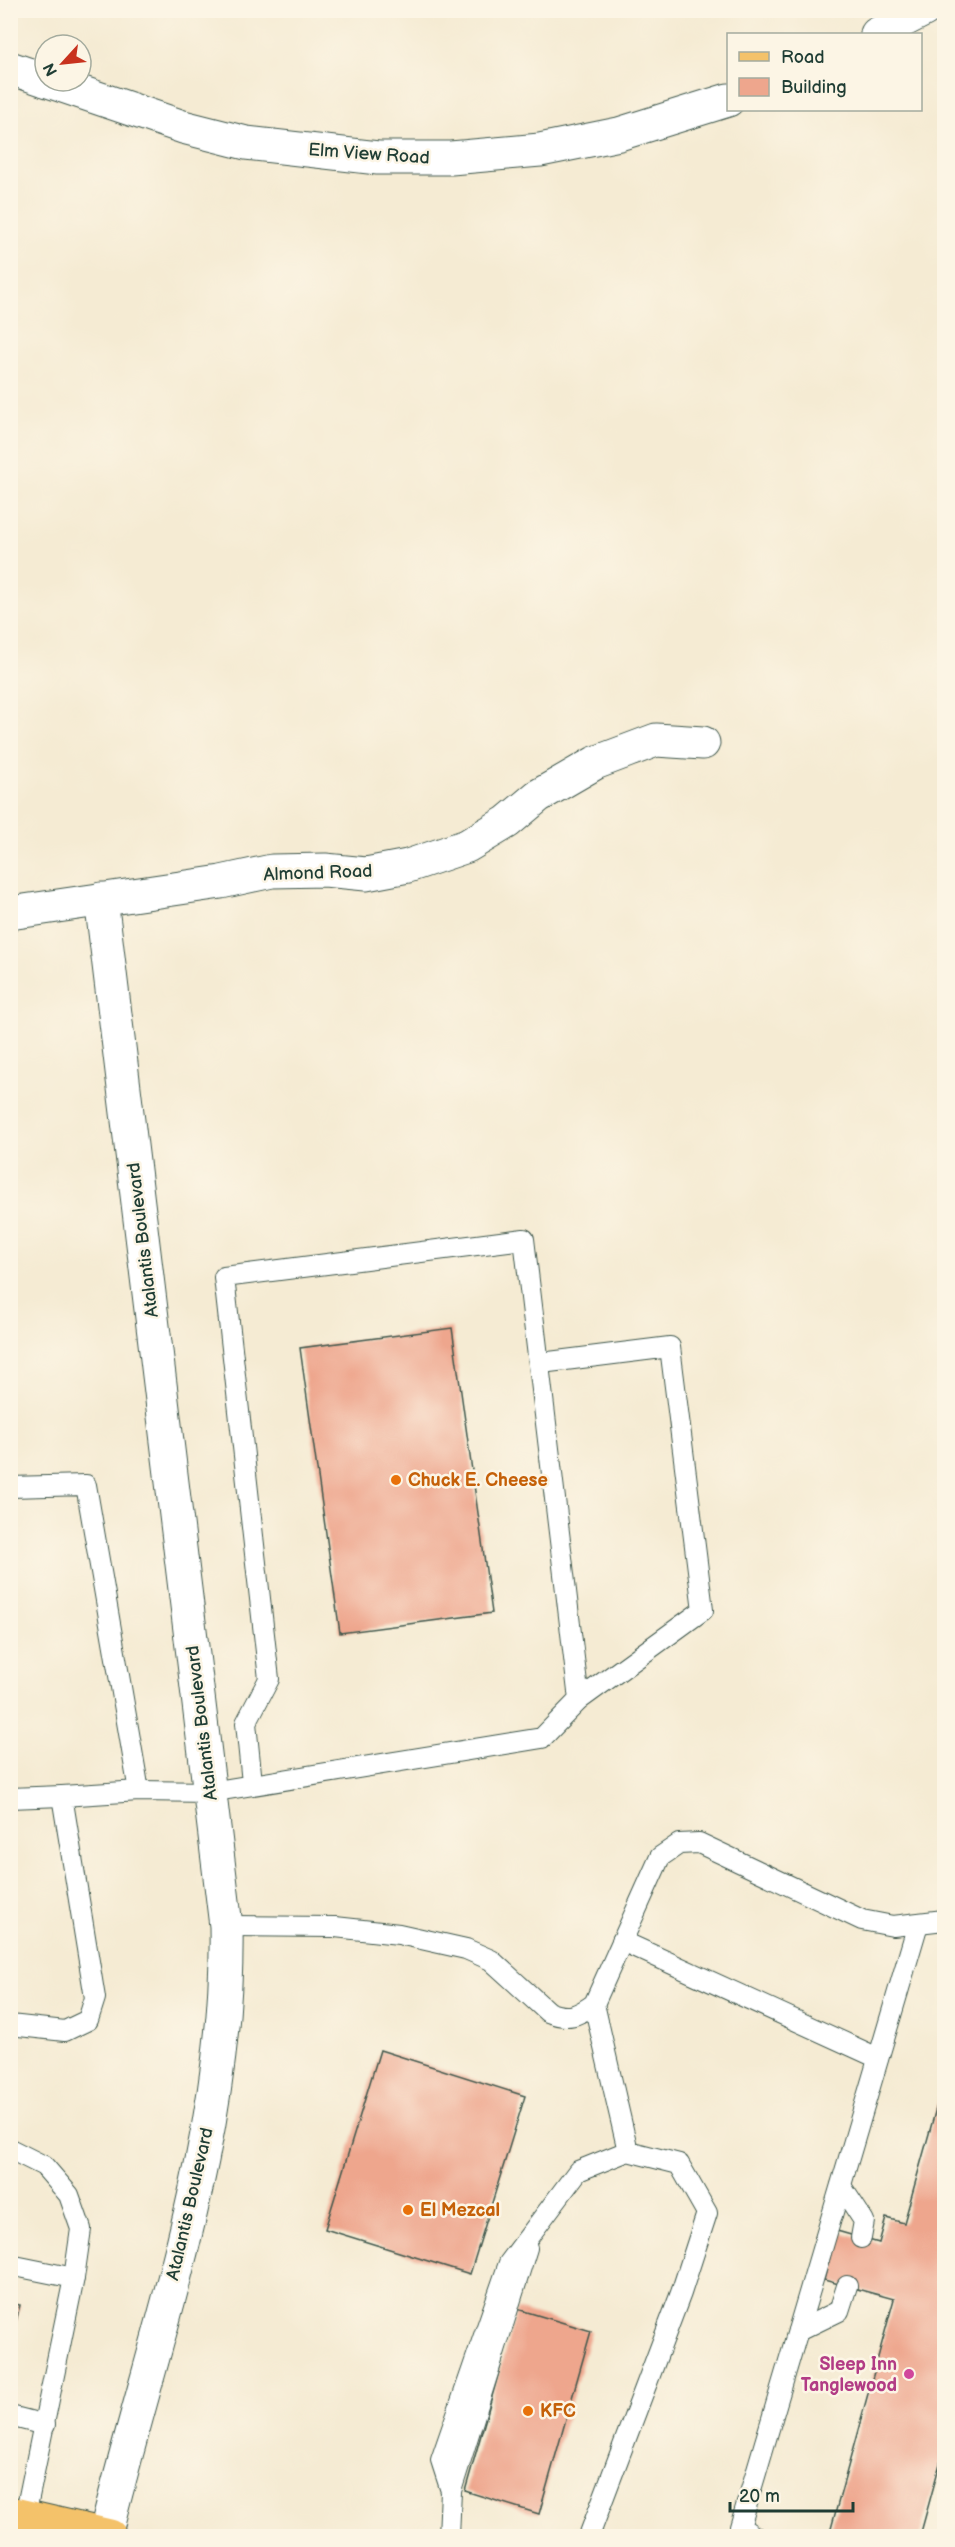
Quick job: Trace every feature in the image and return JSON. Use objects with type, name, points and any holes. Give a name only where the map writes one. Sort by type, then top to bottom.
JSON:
[{"type":"main road","points":[[18,2514],[107,2536]]},
{"type":"street","points":[[879,33],[924,10]]},
{"type":"street","name":"Elm View Road","points":[[10,68],[33,75]]},
{"type":"street","name":"Elm View Road","points":[[85,93],[183,127],[246,143],[378,158],[451,158],[540,150],[619,134],[727,101]]},
{"type":"street","name":"Almond Road","points":[[10,913],[221,882],[272,871],[325,870],[366,874],[408,866],[467,846],[507,822],[538,796],[595,763],[656,740],[703,743]]},
{"type":"street","name":"Atalantis Boulevard","points":[[101,899],[226,1926],[227,1979],[220,2056],[205,2149],[107,2536]]},
{"type":"lane","points":[[252,1783],[246,1723],[269,1679],[224,1277],[524,1239],[579,1700]]},
{"type":"lane","points":[[10,1798],[139,1791],[210,1792],[252,1783],[542,1738],[579,1700],[703,1610],[670,1347],[540,1363]]},
{"type":"lane","points":[[10,1487],[86,1485],[139,1791]]},
{"type":"lane","points":[[10,2025],[65,2031],[88,2020],[95,1998],[62,1796]]},
{"type":"lane","points":[[226,1926],[335,1927],[399,1934],[466,1949],[491,1960],[548,2012],[560,2016],[578,2015],[594,2004],[660,1857],[679,1844],[699,1843],[862,1920],[893,1926],[945,1920]]},
{"type":"lane","points":[[754,2536],[740,2527],[918,1924]]},
{"type":"lane","points":[[622,1941],[878,2058]]},
{"type":"lane","points":[[594,2004],[628,2151]]},
{"type":"lane","points":[[10,2149],[44,2166],[69,2195],[81,2229],[74,2278],[45,2425],[18,2514]]},
{"type":"lane","points":[[449,2536],[451,2491],[441,2460],[508,2263],[578,2170],[628,2151],[679,2164],[706,2213],[681,2293],[590,2536]]},
{"type":"lane","points":[[841,2187],[864,2221],[861,2238]]},
{"type":"lane","points":[[10,2265],[74,2278]]},
{"type":"lane","points":[[798,2331],[839,2312],[847,2286]]},
{"type":"lane","points":[[10,2416],[45,2425]]},
{"type":"building","name":"Chuck E. Cheese","points":[[452,1328],[492,1613],[340,1633],[300,1348]]},
{"type":"building","points":[[380,2050],[525,2096],[470,2274],[325,2229]]},
{"type":"building","name":"Sleep Inn Tanglewood","points":[[944,2080],[944,2449],[920,2536],[829,2536],[894,2299],[824,2280],[837,2231],[879,2243],[886,2218],[904,2223]]},
{"type":"building","points":[[10,2303],[20,2305],[11,2343],[10,2343]]},
{"type":"building","name":"KFC","points":[[517,2309],[591,2331],[539,2514],[465,2491]]},
{"type":"place","name":"Chuck E. Cheese","points":[[396,1480]]},
{"type":"place","name":"El Mezcal","points":[[408,2210]]},
{"type":"place","name":"Sleep Inn Tanglewood","points":[[909,2374]]},
{"type":"place","name":"KFC","points":[[528,2411]]}]
